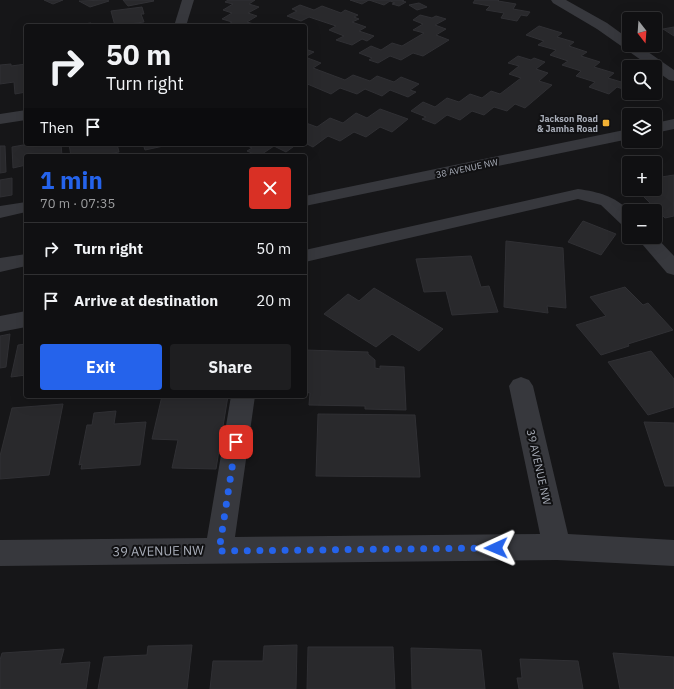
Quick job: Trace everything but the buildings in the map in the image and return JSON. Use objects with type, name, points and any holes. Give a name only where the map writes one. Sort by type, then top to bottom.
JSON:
[{"type":"street","points":[[181,24],[188,0]]},
{"type":"street","points":[[557,0],[602,26],[622,40]]},
{"type":"street","points":[[639,52],[674,77]]},
{"type":"street","points":[[0,119],[24,115]]},
{"type":"street","points":[[662,127],[674,124]]},
{"type":"street","name":"38 AVENUE NW","points":[[307,201],[622,135]]},
{"type":"street","points":[[307,256],[578,194],[597,196],[612,203],[622,214]]},
{"type":"street","points":[[0,212],[24,207]]},
{"type":"street","points":[[651,244],[674,268]]},
{"type":"street","points":[[0,265],[24,260]]},
{"type":"street","points":[[0,324],[24,319]]},
{"type":"street","name":"39 AVENUE NW","points":[[521,386],[557,547]]},
{"type":"street","points":[[219,551],[243,398]]},
{"type":"street","name":"39 AVENUE NW","points":[[0,553],[557,547],[674,552]]},
{"type":"place","name":"Jackson Road & Jamha Road","points":[[606,123]]},
{"type":"route","points":[[236,442],[219,551],[496,548]]}]
